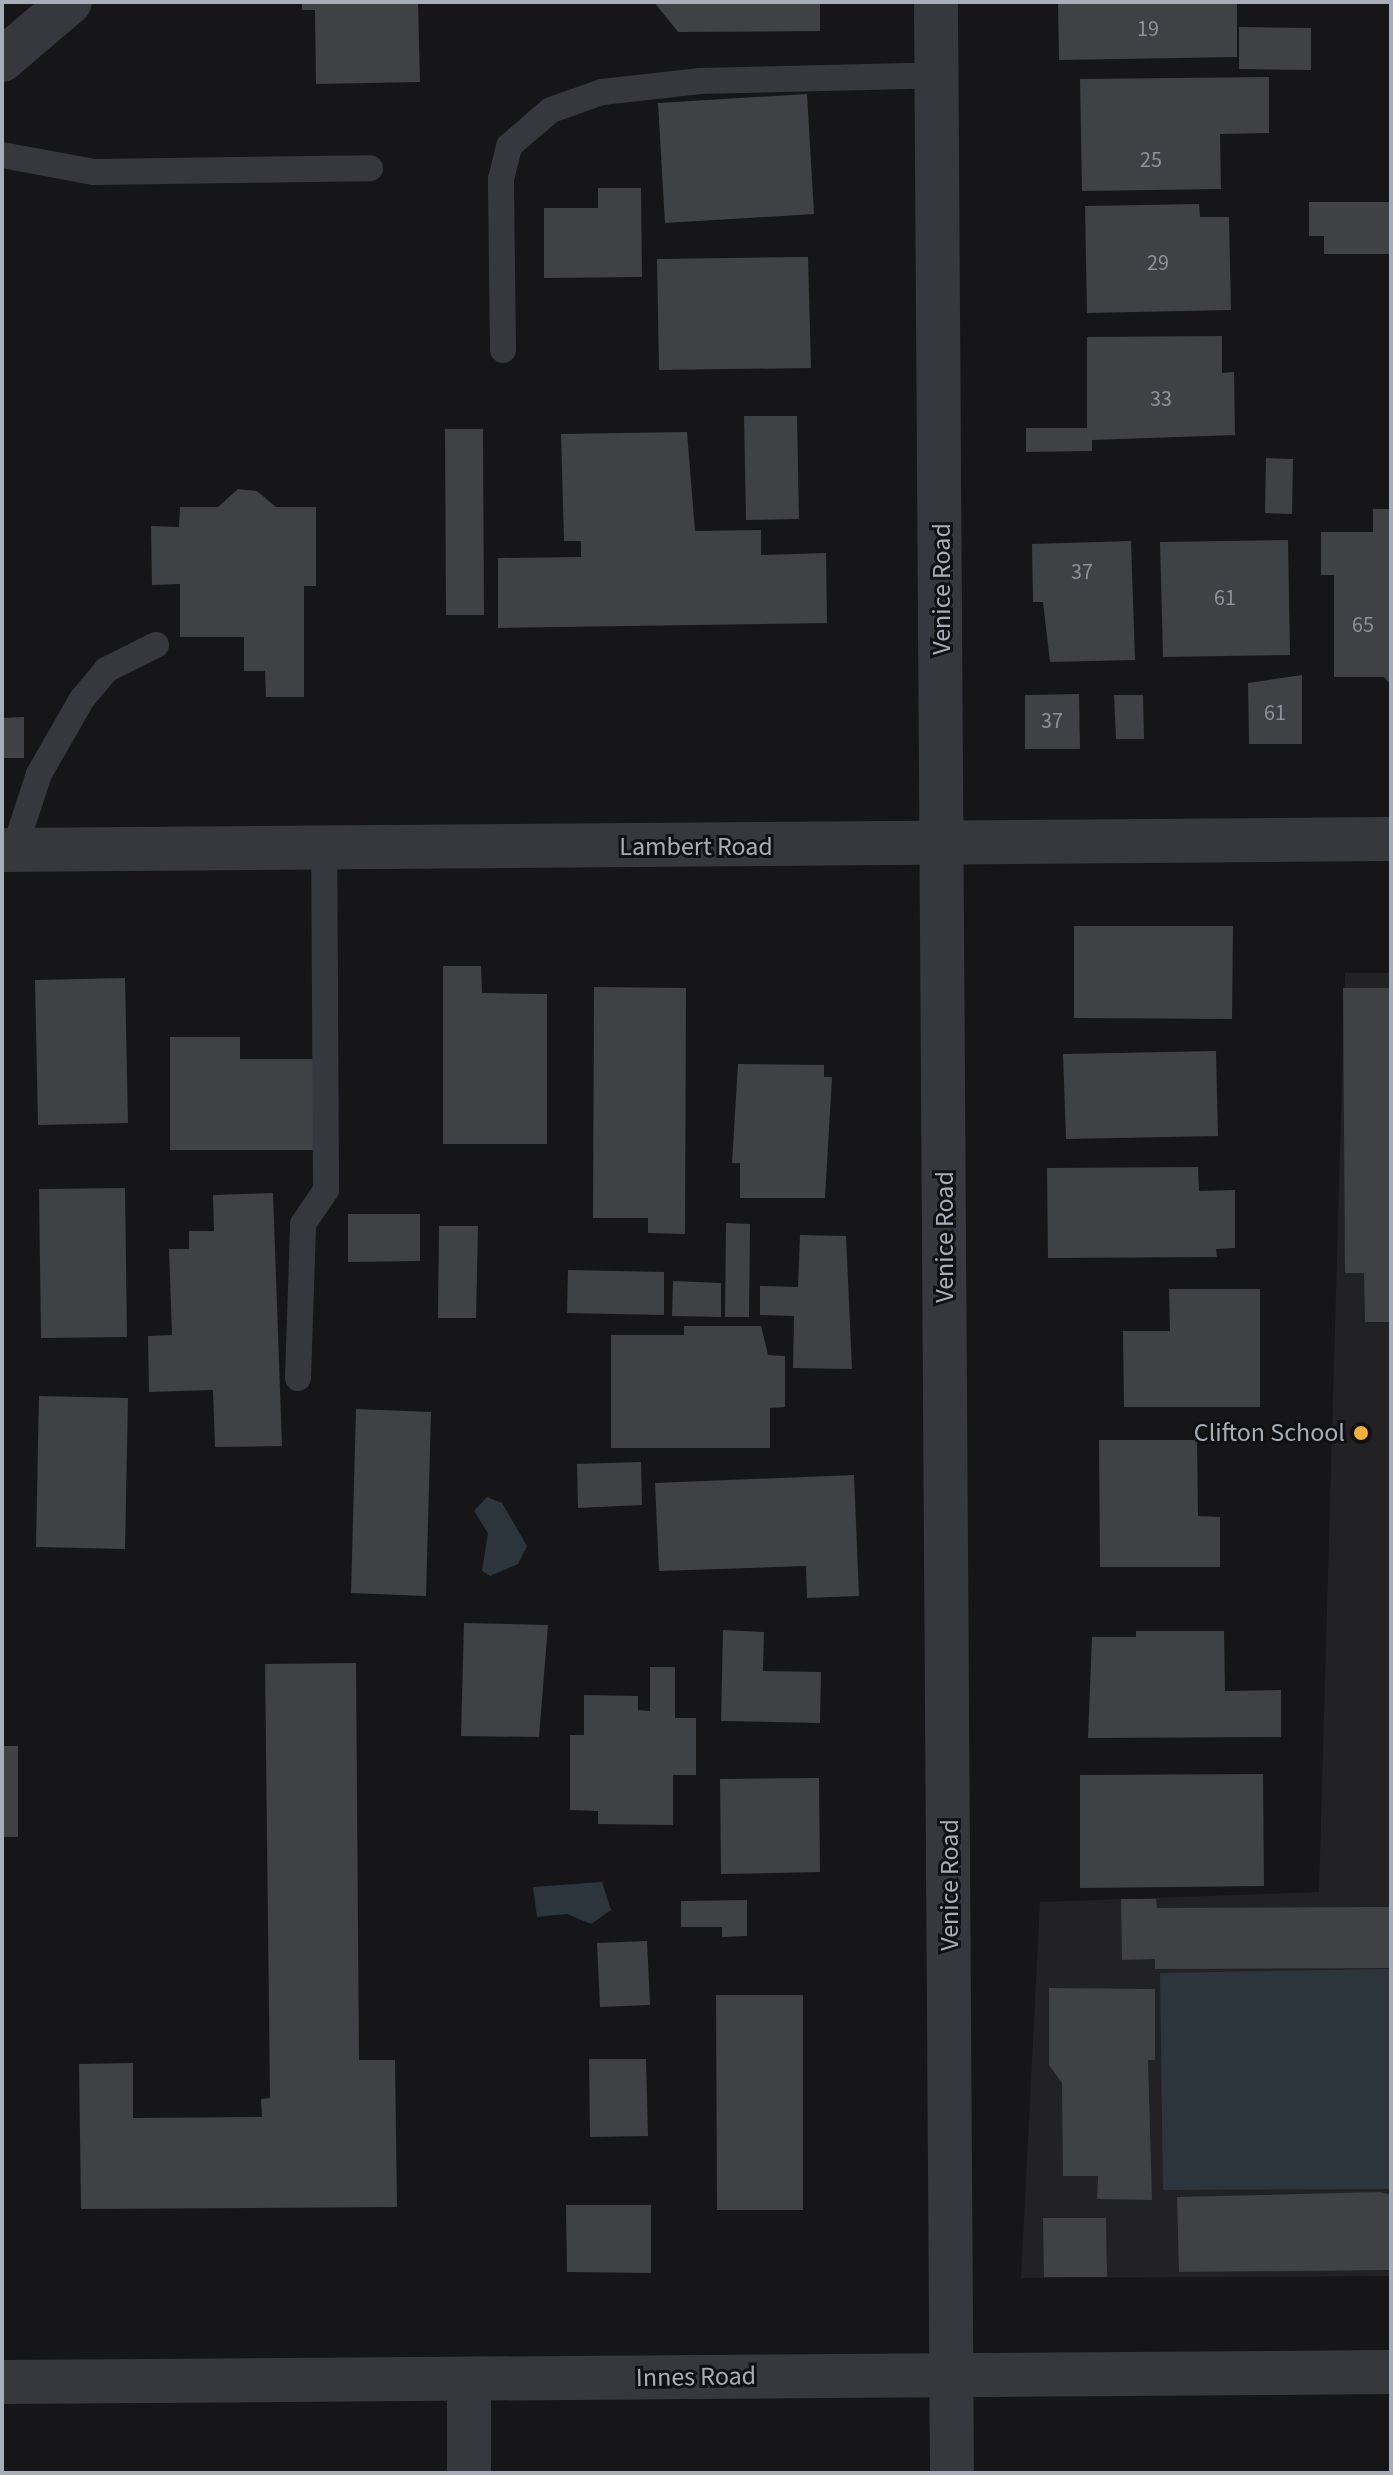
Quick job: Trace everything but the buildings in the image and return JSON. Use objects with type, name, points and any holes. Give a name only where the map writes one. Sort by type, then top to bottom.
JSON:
[{"type":"street","points":[[2,60],[70,2]]},
{"type":"street","name":"Venice Road","points":[[936,2],[939,75],[952,2473]]},
{"type":"street","name":"Lambert Road","points":[[8,850],[324,853],[1391,839]]},
{"type":"street","name":"Innes Road","points":[[2,2382],[1391,2372]]},
{"type":"street","points":[[469,2379],[469,2473]]},
{"type":"lane","points":[[503,350],[501,179],[509,146],[551,110],[602,92],[700,81],[939,75]]},
{"type":"lane","points":[[2,155],[94,172],[370,168]]},
{"type":"lane","points":[[8,850],[39,774],[82,699],[106,670],[156,645]]},
{"type":"lane","points":[[298,1378],[303,1224],[326,1190],[324,853]]},
{"type":"shaded area","name":"Clifton School","points":[[1345,973],[1391,973],[1391,2276],[1021,2278],[1040,1902],[1319,1892]]},
{"type":"shaded area","points":[[487,1497],[502,1503],[527,1546],[518,1564],[490,1576],[482,1571],[488,1533],[474,1511]]},
{"type":"shaded area","points":[[602,1882],[611,1910],[591,1924],[567,1914],[537,1917],[533,1887]]},
{"type":"shaded area","points":[[1391,1969],[1391,2189],[1163,2190],[1160,1973]]},
{"type":"place","name":"Clifton School","points":[[1361,1433]]}]
